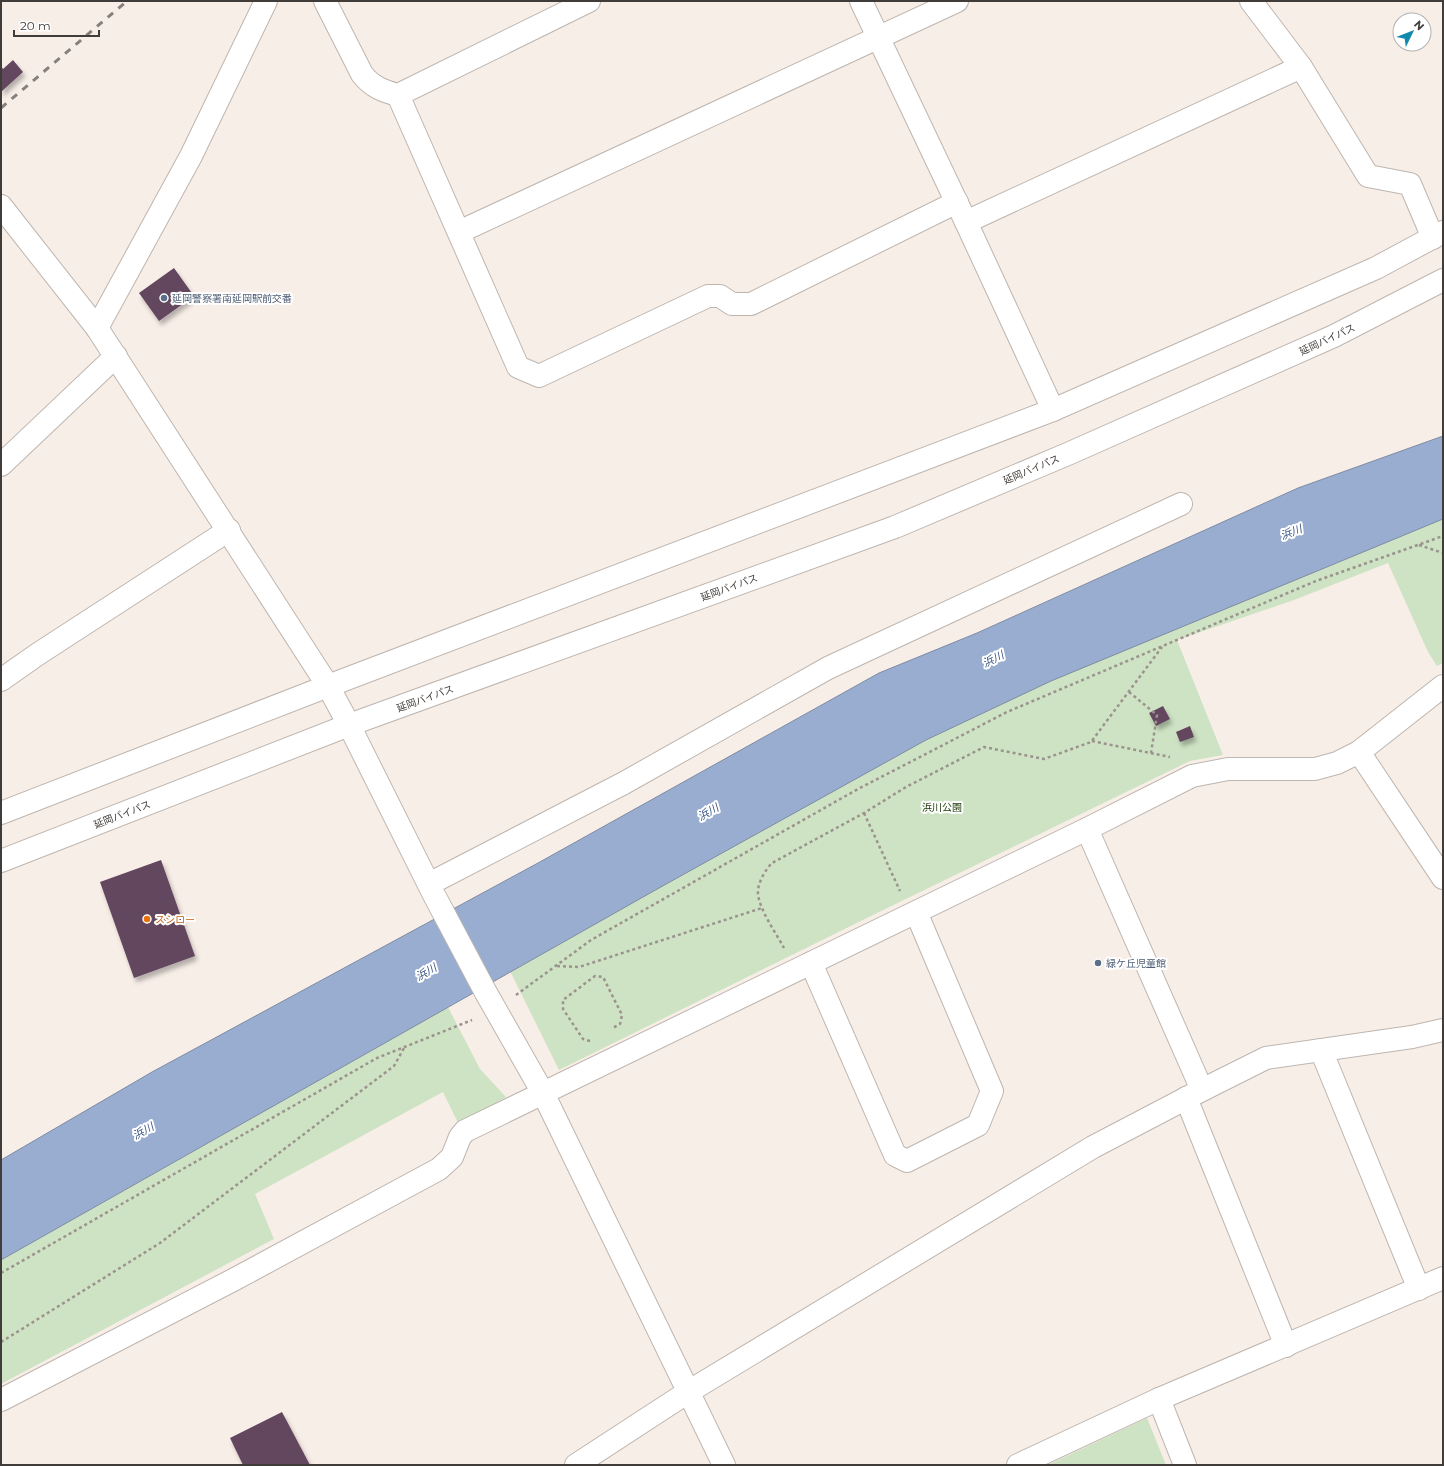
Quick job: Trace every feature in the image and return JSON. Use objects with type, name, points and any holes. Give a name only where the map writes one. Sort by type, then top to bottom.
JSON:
[{"type":"main road","points":[[97,328],[191,156],[266,1]]},
{"type":"main road","points":[[325,1],[362,74],[369,83],[384,91],[398,95],[589,1]]},
{"type":"main road","points":[[861,1],[957,202],[1052,410]]},
{"type":"main road","points":[[459,232],[957,1]]},
{"type":"main road","points":[[1,813],[328,686],[1052,410],[1376,268],[1438,235],[1410,184],[1368,176],[1301,67],[1251,1]]},
{"type":"main road","points":[[966,222],[1301,67]]},
{"type":"main road","points":[[398,95],[518,367],[539,376],[708,296],[720,296],[732,304],[751,304],[957,202]]},
{"type":"main road","points":[[1,206],[97,328],[229,530],[328,686],[431,889],[485,991],[543,1093],[724,1465]]},
{"type":"main road","name":"延岡バイパス","points":[[1,861],[349,725],[895,527],[1070,453],[1334,336],[1443,280]]},
{"type":"main road","points":[[1,465],[116,356]]},
{"type":"main road","points":[[431,889],[624,783],[828,668],[1181,504]]},
{"type":"main road","points":[[1,680],[38,654],[229,530]]},
{"type":"main road","points":[[1,1400],[228,1282],[439,1169],[452,1157],[460,1137],[465,1131],[1087,829],[1192,776],[1228,769],[1315,768],[1337,763],[1359,752],[1443,686]]},
{"type":"main road","points":[[1359,752],[1443,878]]},
{"type":"main road","points":[[1087,829],[1194,1094],[1286,1346]]},
{"type":"main road","points":[[811,963],[895,1155],[907,1161],[978,1125],[992,1091],[914,913]]},
{"type":"main road","points":[[576,1465],[688,1392],[1093,1147],[1194,1094],[1266,1058],[1412,1037],[1443,1030]]},
{"type":"main road","points":[[1321,1050],[1418,1289]]},
{"type":"main road","points":[[1018,1465],[1159,1399],[1443,1278]]},
{"type":"main road","points":[[1159,1399],[1184,1465]]},
{"type":"path","points":[[1,1273],[377,1058],[405,1048],[496,1010],[591,940],[858,789],[1007,712],[1316,581],[1443,536]]},
{"type":"path","points":[[1419,545],[1443,553]]},
{"type":"path","points":[[1092,741],[1163,646]]},
{"type":"path","points":[[1129,692],[1157,715],[1151,753]]},
{"type":"path","points":[[784,949],[763,908],[758,893],[764,871],[772,863],[864,813],[906,787],[984,747],[1044,759],[1092,741],[1174,758]]},
{"type":"path","points":[[864,813],[914,913]]},
{"type":"path","points":[[556,966],[579,966],[763,908]]},
{"type":"path","points":[[591,1041],[583,1039],[563,1009],[563,1000],[595,976],[603,977],[622,1015],[620,1024],[607,1032],[619,1056]]},
{"type":"path","points":[[1,1342],[160,1243],[394,1066],[405,1048]]},
{"type":"green space","name":"浜川公園","points":[[1443,519],[1443,663],[1437,666],[1428,652],[1388,563],[1294,600],[1177,640],[1223,755],[1190,761],[559,1070],[510,971],[912,746],[1063,675]]},
{"type":"green space","points":[[448,1007],[480,1069],[506,1097],[459,1125],[443,1092],[255,1194],[274,1239],[1,1384],[1,1260]]},
{"type":"green space","points":[[1147,1418],[1166,1465],[1048,1465]]},
{"type":"water","name":"浜川","points":[[1443,436],[1443,519],[1051,681],[926,740],[659,888],[1,1260],[1,1160],[152,1072],[538,863],[879,673],[977,633],[1298,488]]},
{"type":"building","points":[[13,60],[23,72],[1,92],[1,66],[3,69]]},
{"type":"building","points":[[174,268],[194,296],[159,321],[139,293]]},
{"type":"building","points":[[1163,706],[1170,719],[1156,726],[1149,713]]},
{"type":"building","points":[[1190,726],[1194,737],[1180,742],[1176,732]]},
{"type":"building","name":"スシロー","points":[[161,860],[195,956],[134,978],[100,882]]},
{"type":"building","points":[[282,1412],[310,1465],[243,1465],[230,1438]]},
{"type":"railway","points":[[1,108],[127,1]]},
{"type":"place","name":"延岡警察署南延岡駅前交番","points":[[164,298]]},
{"type":"place","name":"スシロー","points":[[147,919]]},
{"type":"place","name":"緑ケ丘児童館","points":[[1098,963]]}]
